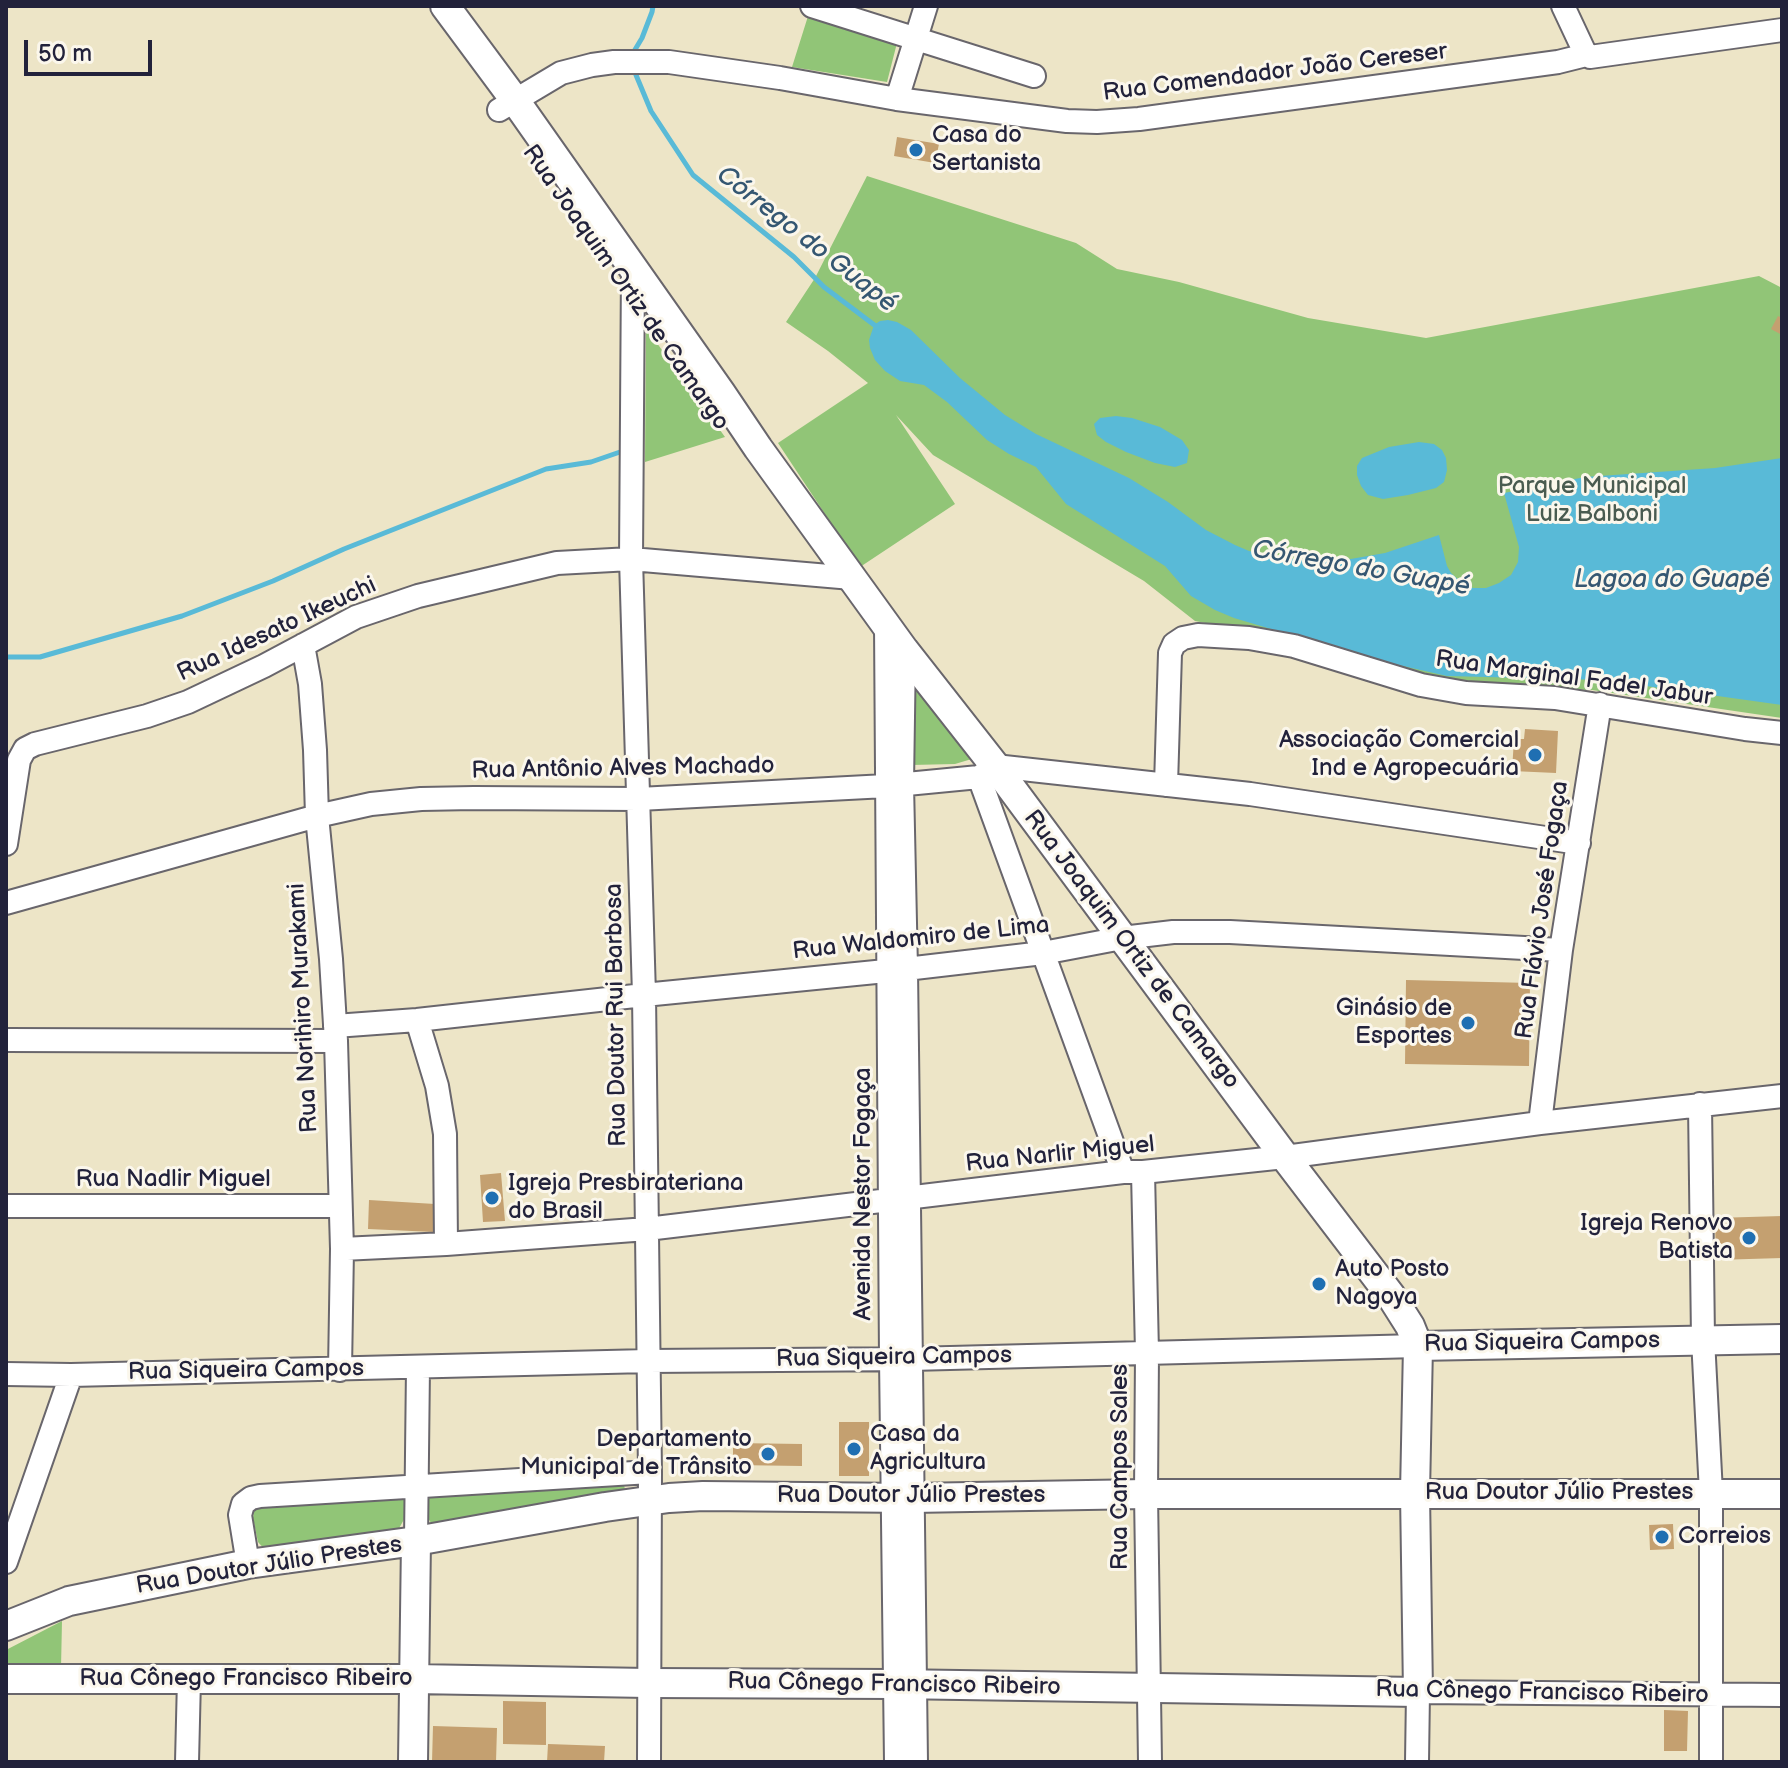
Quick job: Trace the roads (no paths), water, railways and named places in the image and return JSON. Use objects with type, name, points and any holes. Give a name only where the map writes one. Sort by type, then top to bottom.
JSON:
[{"type":"main road","name":"Rua Joaquim Ortiz de Camargo","points":[[424,6],[507,105],[633,267],[987,772],[1122,938],[1391,1296],[1410,1326],[1418,1346]]},
{"type":"main road","name":"Rua Joaquim Ortiz de Camargo","points":[[445,6],[632,299],[787,520],[845,568]]},
{"type":"main road","name":"Rua Siqueira Campos","points":[[1418,1346],[1782,1339]]},
{"type":"main road","points":[[1418,1346],[1415,1493],[1418,1692]]},
{"type":"main road","name":"Rua Doutor Júlio Prestes","points":[[6,1626],[69,1601],[248,1564],[416,1541],[650,1501],[703,1496],[1782,1494]]},
{"type":"main road","points":[[413,1762],[416,1541]]},
{"type":"main road","name":"Rua Cônego Francisco Ribeiro","points":[[6,1679],[414,1679],[1418,1692]]},
{"type":"street","points":[[812,6],[1034,76]]},
{"type":"street","points":[[897,99],[926,6]]},
{"type":"street","points":[[1571,8],[1586,55]]},
{"type":"street","name":"Rua Comendador João Cereser","points":[[507,105],[561,73],[592,65],[628,61],[669,62],[897,99],[1067,121],[1097,122],[1370,88],[1558,62],[1586,55],[1590,57],[1782,30]]},
{"type":"street","name":"Rua Doutor Rui Barbosa","points":[[633,267],[631,559],[644,995],[650,1472],[649,1762]]},
{"type":"street","name":"Rua Idesato Ikeuchi","points":[[6,844],[19,760],[25,749],[188,702],[356,617],[418,596],[557,563],[631,559],[845,568]]},
{"type":"street","name":"Avenida Nestor Fogaça","points":[[886,625],[894,785],[898,970],[905,1684],[916,1762]]},
{"type":"street","name":"Rua Marginal Fadel Jabur","points":[[1166,785],[1170,653],[1174,644],[1183,638],[1198,635],[1249,638],[1294,646],[1421,685],[1466,693],[1555,698],[1782,733]]},
{"type":"street","name":"Rua Norihiro Murakami","points":[[303,645],[310,684],[317,816],[335,1034],[342,1249],[340,1370]]},
{"type":"street","name":"Avenida Nestor Fogaça","points":[[894,785],[904,650]]},
{"type":"street","name":"Rua Flávio José Fogaça","points":[[1540,1123],[1561,950],[1600,704]]},
{"type":"street","name":"Rua Antônio Alves Machado","points":[[6,903],[317,816],[371,804],[474,798],[639,799],[894,785],[987,772],[1250,794],[1579,843]]},
{"type":"street","name":"Rua Campos Sales","points":[[987,772],[1043,953],[1133,1172],[1147,1353],[1150,1762]]},
{"type":"street","name":"Rua Waldomiro de Lima","points":[[6,1040],[335,1034],[417,1020],[1043,953],[1173,932],[1230,932],[1561,950]]},
{"type":"street","points":[[417,1020],[437,1086],[445,1134],[446,1244]]},
{"type":"street","name":"Rua Narlir Miguel","points":[[342,1249],[647,1229],[1285,1157],[1540,1123],[1782,1096]]},
{"type":"street","points":[[1700,1104],[1703,1339],[1711,1493],[1711,1762]]},
{"type":"street","name":"Rua Nadlir Miguel","points":[[6,1206],[339,1206]]},
{"type":"street","name":"Rua Siqueira Campos","points":[[6,1374],[901,1359],[1418,1346]]},
{"type":"street","points":[[416,1541],[418,1367]]},
{"type":"street","points":[[6,1562],[71,1375]]},
{"type":"street","points":[[248,1564],[240,1515],[243,1504],[251,1498],[650,1472]]},
{"type":"street","points":[[187,1762],[189,1679]]},
{"type":"street","name":"Avenida Nestor Fogaça","points":[[896,1762],[905,1684]]},
{"type":"street","points":[[1417,1762],[1418,1692]]},
{"type":"street","name":"Rua Cônego Francisco Ribeiro","points":[[1418,1692],[1782,1695]]},
{"type":"water","name":"Lagoa do Guapé","points":[[888,320],[911,330],[960,378],[1005,415],[1036,434],[1129,478],[1206,530],[1235,545],[1249,551],[1298,560],[1345,560],[1385,553],[1439,535],[1451,573],[1473,588],[1486,588],[1499,583],[1511,575],[1518,562],[1519,547],[1504,493],[1585,477],[1715,468],[1782,458],[1782,705],[1603,680],[1447,676],[1372,659],[1215,610],[1191,596],[1165,566],[1066,504],[1036,467],[987,440],[924,385],[900,381],[885,371],[875,360],[869,340],[874,325]]},
{"type":"water","points":[[1116,416],[1160,427],[1182,440],[1189,450],[1187,463],[1175,467],[1155,463],[1106,442],[1097,435],[1094,424],[1100,418]]},
{"type":"water","points":[[1419,442],[1434,444],[1442,450],[1447,470],[1444,482],[1436,488],[1408,495],[1383,499],[1368,495],[1357,475],[1357,466],[1362,458],[1389,447]]},
{"type":"waterway","name":"Córrego do Guapé","points":[[633,53],[642,38],[653,6]]},
{"type":"waterway","name":"Córrego do Guapé","points":[[636,75],[651,111],[693,175],[794,257],[824,287],[877,327]]},
{"type":"waterway","points":[[6,657],[40,657],[182,616],[546,469],[591,462],[620,452]]},
{"type":"place","name":"Casa do Sertanista","points":[[916,150]]},
{"type":"place","name":"Associação Comercial Ind e Agropecuária","points":[[1535,755]]},
{"type":"place","name":"Ginásio de Esportes","points":[[1468,1023]]},
{"type":"place","name":"Igreja Presbirateriana do Brasil","points":[[492,1198]]},
{"type":"place","name":"Igreja Renovo Batista","points":[[1749,1238]]},
{"type":"place","name":"Auto Posto Nagoya","points":[[1319,1284]]},
{"type":"place","name":"Casa da Agricultura","points":[[854,1449]]},
{"type":"place","name":"Departamento Municipal de Trânsito","points":[[768,1454]]},
{"type":"place","name":"Correios","points":[[1662,1537]]},
{"type":"park label","name":"Parque Municipal Luiz Balboni","points":[[1592,501]]}]
